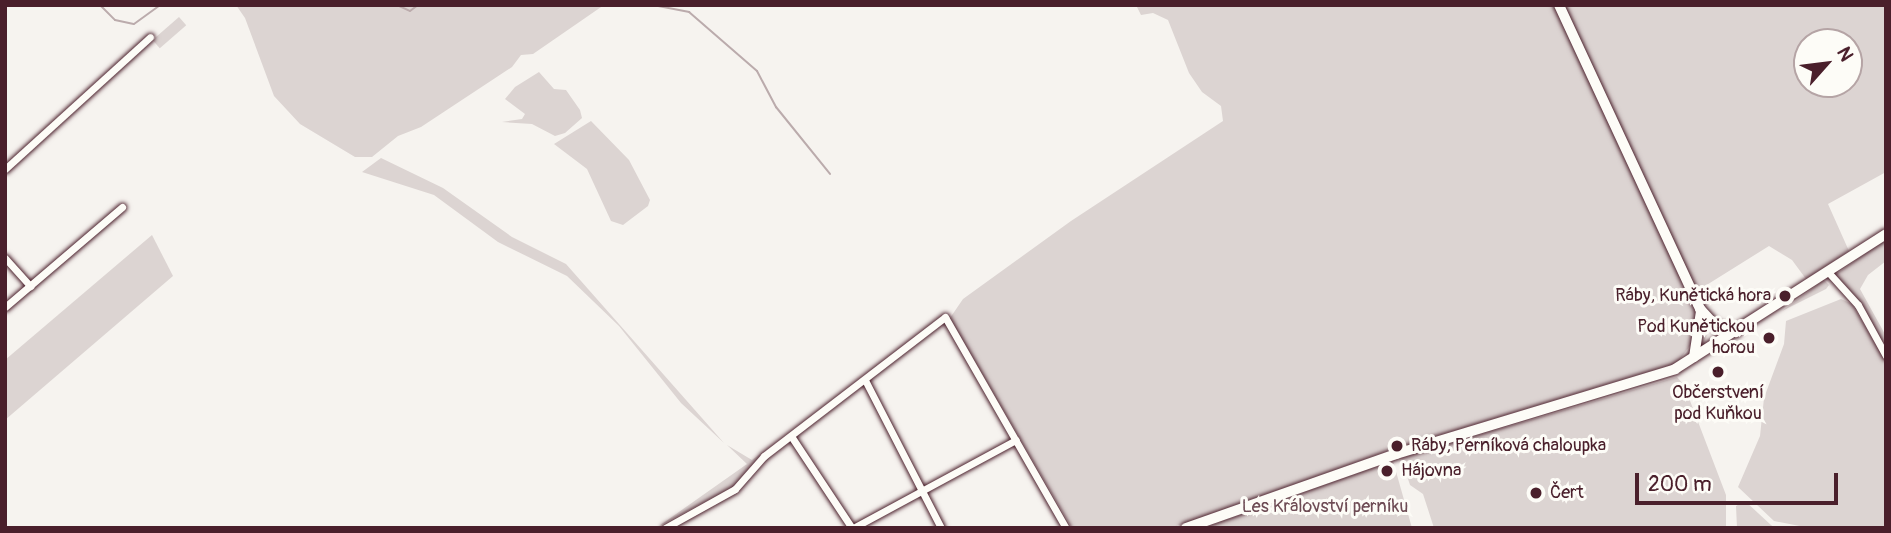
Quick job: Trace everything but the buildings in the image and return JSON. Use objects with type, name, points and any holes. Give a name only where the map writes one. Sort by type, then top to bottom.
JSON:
[{"type":"street","points":[[1559,5],[1700,309],[1716,326],[1736,332]]},
{"type":"street","points":[[5,169],[150,37]]},
{"type":"street","points":[[5,307],[122,207]]},
{"type":"street","points":[[1186,528],[1396,454],[1675,369],[1829,273],[1886,234]]},
{"type":"street","points":[[5,258],[30,286]]},
{"type":"street","points":[[1829,273],[1858,305],[1886,356]]},
{"type":"street","points":[[1693,358],[1701,334],[1700,309]]},
{"type":"street","points":[[666,528],[735,489],[764,456],[945,317],[1066,528]]},
{"type":"street","points":[[865,380],[924,489],[941,528]]},
{"type":"street","points":[[791,436],[852,528],[1016,440]]},
{"type":"green space","points":[[236,5],[604,5],[533,54],[521,55],[512,67],[421,127],[398,136],[372,157],[355,157],[300,124],[274,96],[245,18]]},
{"type":"green space","points":[[1136,5],[1554,5],[1689,295],[1700,322],[1692,343],[1677,363],[1393,449],[1171,528],[1072,528],[950,318],[963,299],[1071,221],[1223,121],[1221,106],[1202,92],[1189,73],[1168,20],[1153,13],[1141,15]]},
{"type":"green space","points":[[1564,5],[1886,5],[1886,172],[1828,204],[1849,251],[1806,279],[1792,260],[1769,246],[1697,291]]},
{"type":"green space","points":[[179,17],[186,25],[160,48],[153,40]]},
{"type":"green space","points":[[539,72],[554,89],[566,90],[580,110],[582,118],[565,133],[555,136],[532,124],[502,122],[522,119],[525,114],[505,99],[515,87]]},
{"type":"green space","points":[[591,121],[629,160],[650,200],[648,206],[623,225],[611,221],[587,169],[554,144]]},
{"type":"green space","points":[[381,158],[443,188],[512,237],[566,264],[724,443],[681,403],[619,326],[567,276],[498,242],[434,195],[362,172]]},
{"type":"green space","points":[[152,235],[173,276],[5,420],[5,360]]},
{"type":"green space","points":[[1886,239],[1886,261],[1868,275],[1860,289],[1886,336],[1886,352],[1835,275]]},
{"type":"green space","points":[[1824,280],[1829,285],[1826,289],[1782,311]]},
{"type":"green space","points":[[1841,299],[1852,304],[1886,362],[1886,528],[1810,528],[1774,521],[1738,487],[1760,436],[1764,398],[1784,344],[1786,321]]},
{"type":"green space","name":"Les Království perníku","points":[[1677,377],[1684,385],[1726,495],[1726,528],[1434,528],[1423,494],[1410,485],[1401,458]]},
{"type":"green space","points":[[727,445],[752,460],[764,451],[740,483],[659,526],[747,464]]},
{"type":"green space","name":"Les Království perníku","points":[[1393,461],[1412,528],[1204,528],[1336,481]]},
{"type":"green space","points":[[1745,501],[1775,528],[1737,528],[1736,506]]},
{"type":"waterway","points":[[100,5],[115,20],[134,24],[160,5]]},
{"type":"waterway","points":[[397,5],[410,11],[418,5]]},
{"type":"waterway","points":[[653,5],[689,12],[757,71],[776,107],[830,174]]},
{"type":"place","name":"Ráby, Kunětická hora","points":[[1785,296]]},
{"type":"place","name":"Pod Kunětickou horou","points":[[1769,338]]},
{"type":"place","name":"Občerstvení pod Kuňkou","points":[[1718,372]]},
{"type":"place","name":"Ráby, Perníková chaloupka","points":[[1397,446]]},
{"type":"place","name":"Hájovna","points":[[1387,471]]},
{"type":"place","name":"Čert","points":[[1536,493]]}]
